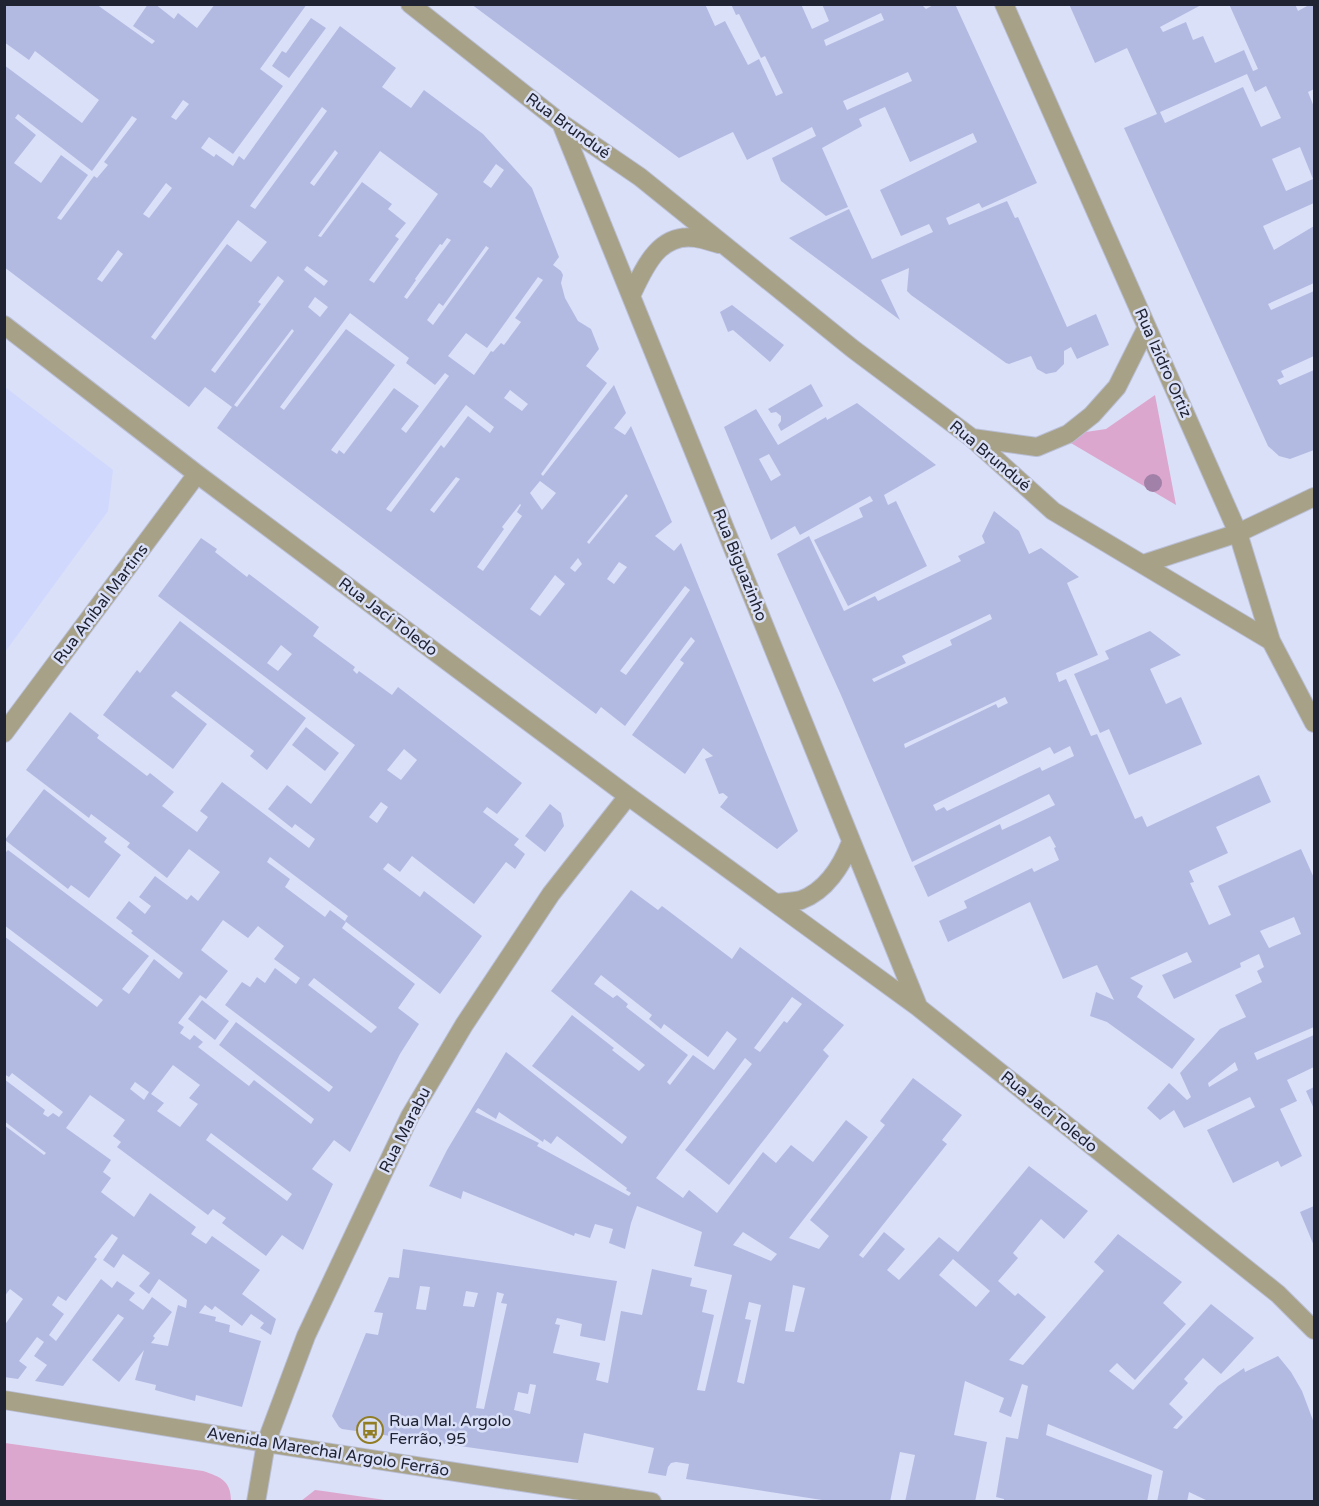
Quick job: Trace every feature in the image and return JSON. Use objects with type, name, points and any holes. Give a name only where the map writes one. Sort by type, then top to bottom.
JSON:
[{"type":"street","name":"Rua Brundué","points":[[410,4],[561,123],[640,177],[853,350],[972,438],[1053,511],[1270,641]]},
{"type":"street","name":"Rua Izidro Ortiz","points":[[1004,4],[1238,533],[1270,641],[1314,723]]},
{"type":"street","name":"Rua Biguazinho","points":[[561,123],[918,1007]]},
{"type":"street","name":"Rua Brundué","points":[[631,296],[644,267],[655,252],[674,239],[695,237],[726,246]]},
{"type":"street","name":"Rua Jací Toledo","points":[[4,326],[197,474],[627,796],[918,1007],[1278,1294],[1314,1330]]},
{"type":"street","points":[[972,438],[1037,447],[1068,434],[1092,415],[1117,387],[1147,327]]},
{"type":"street","name":"Rua Aníbal Martins","points":[[4,733],[197,474]]},
{"type":"street","points":[[1143,564],[1238,533],[1314,497]]},
{"type":"street","name":"Rua Marabu","points":[[256,1502],[266,1443],[306,1336],[410,1116],[464,1025],[551,894],[627,796]]},
{"type":"street","points":[[776,903],[801,900],[816,891],[834,874],[845,859],[851,842]]},
{"type":"street","name":"Avenida Marechal Argolo Ferrão","points":[[4,1400],[652,1502]]},
{"type":"shaded area","points":[[5,387],[113,470],[108,511],[5,652]]},
{"type":"shaded area","points":[[1155,395],[1176,505],[1059,436],[1106,429]]},
{"type":"shaded area","points":[[5,1443],[203,1471],[215,1475],[227,1484],[231,1501],[5,1501]]},
{"type":"shaded area","points":[[315,1490],[323,1491],[392,1501],[301,1501]]},
{"type":"building","points":[[4,4],[96,4],[152,44],[155,41],[133,26],[148,4],[155,4],[174,19],[178,13],[197,28],[215,4],[307,4],[260,69],[283,86],[233,154],[209,137],[201,148],[214,157],[216,154],[233,166],[239,156],[244,160],[340,26],[396,68],[382,87],[411,108],[424,90],[483,134],[532,188],[559,257],[553,265],[563,275],[561,283],[565,298],[578,321],[591,329],[599,349],[586,366],[607,383],[541,474],[543,476],[614,385],[626,413],[614,428],[625,435],[631,426],[672,522],[655,536],[674,551],[681,543],[798,831],[777,849],[720,807],[728,797],[723,793],[719,794],[705,759],[713,756],[703,748],[685,774],[632,735],[684,663],[680,660],[695,641],[691,637],[625,726],[601,707],[596,714],[217,428],[232,407],[205,387],[189,407],[4,267],[4,65],[82,123],[99,100],[35,51],[29,60],[4,42]],"holes":[[[183,100],[189,104],[176,120],[171,117]],[[322,107],[327,111],[255,209],[250,206]],[[18,114],[92,171],[132,116],[137,119],[104,162],[108,165],[97,178],[94,176],[61,220],[57,218],[88,175],[61,155],[41,183],[14,163],[36,135],[15,118]],[[335,150],[338,153],[314,186],[310,183]],[[380,151],[438,194],[374,283],[369,280],[399,239],[395,236],[406,223],[388,209],[392,204],[362,182],[321,237],[318,236]],[[496,164],[504,170],[491,188],[483,182]],[[166,183],[172,188],[149,218],[143,214]],[[238,220],[267,242],[251,262],[227,244],[155,340],[151,337]],[[447,238],[451,240],[407,299],[404,297],[440,244],[442,245]],[[486,246],[489,248],[433,325],[427,320],[439,303],[443,306]],[[118,250],[123,254],[102,282],[97,279]],[[307,266],[328,281],[324,286],[304,270]],[[278,276],[284,281],[215,373],[211,370],[261,304],[258,302]],[[538,277],[543,280],[515,318],[521,322],[504,345],[501,343],[493,352],[491,351],[474,375],[448,356],[466,333],[487,348]],[[315,297],[328,307],[320,317],[308,307]],[[350,313],[409,358],[406,363],[435,385],[445,373],[449,376],[406,433],[401,429],[419,406],[394,388],[344,454],[339,450],[337,454],[331,450],[395,365],[346,329],[284,410],[280,407]],[[292,329],[294,331],[237,407],[234,405]],[[510,390],[528,404],[522,411],[504,398]],[[466,405],[494,427],[490,433],[468,416],[444,448],[441,445],[391,512],[386,509]],[[456,477],[460,479],[434,513],[430,510]],[[540,481],[556,493],[542,510],[530,493]],[[626,494],[628,496],[589,544],[587,542]],[[520,504],[517,512],[522,516],[483,571],[477,567],[504,529],[502,527]],[[578,558],[582,564],[575,572],[570,568]],[[619,562],[627,567],[614,584],[607,579]],[[555,575],[565,584],[540,616],[530,609]],[[685,586],[690,590],[626,675],[620,671]]]},
{"type":"building","points":[[471,4],[705,4],[715,26],[725,21],[748,65],[759,59],[776,96],[783,93],[765,56],[761,58],[739,14],[736,15],[731,4],[801,4],[812,29],[829,21],[822,4],[921,4],[926,9],[935,4],[955,4],[1037,183],[982,208],[979,203],[946,218],[949,225],[1007,201],[1015,218],[1018,217],[1067,327],[1096,314],[1109,345],[1077,359],[1071,347],[1064,351],[1064,364],[1056,372],[1046,374],[1037,369],[1031,356],[1006,363],[911,295],[907,291],[909,268],[881,280],[900,320],[789,238],[849,209],[872,259],[933,232],[929,224],[901,236],[880,190],[977,142],[973,133],[910,162],[885,107],[859,119],[862,126],[822,148],[848,207],[826,216],[781,181],[772,158],[816,136],[812,127],[747,160],[733,132],[679,158]],"holes":[[[881,13],[884,20],[826,46],[824,40]],[[908,72],[912,81],[847,110],[843,101]]]},
{"type":"building","points":[[1069,4],[1203,4],[1160,27],[1163,32],[1186,22],[1193,40],[1203,36],[1215,63],[1244,50],[1253,71],[1258,69],[1229,4],[1295,4],[1298,11],[1307,4],[1314,4],[1314,89],[1308,92],[1314,107],[1314,203],[1263,226],[1274,250],[1314,226],[1314,283],[1268,304],[1271,310],[1314,291],[1314,356],[1281,371],[1284,377],[1277,380],[1280,385],[1314,370],[1314,450],[1290,459],[1279,456],[1268,446],[1124,128],[1157,114],[1127,48],[1095,63]],"holes":[[[1247,74],[1255,92],[1266,86],[1281,118],[1261,127],[1243,87],[1165,123],[1160,112]],[[1300,147],[1313,179],[1286,191],[1272,159]]]},
{"type":"building","points":[[311,18],[326,28],[289,78],[272,66],[282,51],[286,53]]},
{"type":"building","points":[[732,305],[784,345],[770,362],[733,330],[728,332],[720,312]]},
{"type":"building","points":[[811,384],[823,406],[781,431],[778,425],[781,416],[776,412],[771,413],[768,409]]},
{"type":"building","points":[[857,403],[936,465],[884,495],[888,505],[896,501],[927,566],[848,606],[814,540],[863,517],[859,508],[873,501],[870,496],[800,535],[795,526],[771,540],[724,427],[756,409],[778,445],[826,417],[827,420]],"holes":[[[769,454],[781,475],[771,481],[759,459]]]},
{"type":"building","points":[[994,511],[1019,531],[1029,554],[1041,548],[1079,577],[1067,583],[1098,655],[1056,673],[1059,682],[1066,679],[1091,736],[1097,734],[1135,819],[1142,816],[1147,827],[1259,775],[1271,802],[1216,827],[1228,853],[1189,871],[1194,882],[1190,883],[1209,925],[1231,915],[1218,886],[1301,849],[1314,878],[1314,1027],[1254,1053],[1257,1060],[1314,1035],[1314,1067],[1287,1080],[1297,1101],[1280,1109],[1302,1156],[1281,1167],[1278,1161],[1233,1183],[1207,1130],[1255,1107],[1250,1097],[1184,1128],[1174,1110],[1160,1120],[1147,1108],[1169,1083],[1187,1100],[1191,1097],[1180,1073],[1220,1029],[1246,1017],[1235,995],[1262,982],[1257,971],[1264,967],[1259,954],[1240,963],[1241,967],[1174,999],[1162,975],[1192,962],[1187,952],[1130,978],[1143,986],[1137,997],[1195,1039],[1172,1069],[1107,1022],[1090,1016],[1096,992],[1114,1000],[1097,965],[1063,979],[1030,902],[948,942],[939,921],[967,908],[964,901],[1032,868],[1034,872],[1059,860],[1054,848],[1056,847],[1050,836],[928,897],[914,866],[1000,824],[1002,830],[1055,805],[1049,794],[912,862],[841,695],[777,554],[809,536],[844,611],[875,596],[878,601],[961,561],[958,556],[985,543],[982,536]],"holes":[[[990,614],[992,619],[950,640],[952,645],[874,682],[872,679],[906,663],[902,656]],[[1005,697],[1008,703],[998,708],[996,704],[905,748],[904,744]],[[1070,746],[1074,756],[1042,771],[1040,767],[947,811],[944,807],[936,811],[933,805],[1050,747],[1054,754]],[[1294,917],[1301,934],[1269,948],[1260,931]],[[1235,1062],[1238,1070],[1209,1087],[1208,1083]]]},
{"type":"building","points":[[201,538],[217,549],[215,552],[247,577],[249,574],[319,627],[313,636],[355,667],[353,670],[357,674],[359,671],[392,695],[398,687],[522,783],[497,814],[487,807],[483,812],[519,839],[514,845],[525,854],[515,869],[506,862],[474,904],[412,856],[400,872],[388,863],[383,869],[420,897],[424,891],[482,936],[440,994],[345,921],[348,916],[270,857],[267,862],[290,879],[285,887],[325,917],[330,910],[346,922],[342,928],[415,984],[398,1008],[419,1024],[400,1054],[350,1152],[334,1140],[312,1169],[333,1184],[303,1250],[282,1235],[266,1256],[222,1223],[226,1218],[213,1209],[208,1215],[117,1147],[121,1142],[113,1136],[125,1120],[90,1095],[66,1128],[111,1160],[103,1172],[111,1178],[101,1192],[134,1217],[150,1193],[196,1227],[191,1234],[206,1244],[212,1236],[260,1270],[242,1294],[276,1319],[271,1335],[260,1328],[264,1323],[251,1314],[242,1326],[215,1306],[212,1310],[205,1305],[199,1313],[216,1317],[215,1321],[230,1325],[229,1332],[261,1341],[242,1407],[196,1395],[195,1401],[155,1390],[156,1385],[135,1380],[144,1350],[119,1382],[92,1360],[124,1318],[118,1314],[63,1386],[35,1381],[47,1365],[34,1356],[44,1342],[37,1337],[19,1361],[27,1367],[18,1379],[4,1377],[4,1326],[23,1299],[10,1289],[4,1297],[4,1125],[44,1155],[46,1153],[4,1121],[4,1079],[45,1110],[43,1114],[48,1117],[53,1113],[59,1117],[63,1112],[12,1073],[9,1077],[4,1074],[4,936],[97,1007],[103,1000],[4,925],[4,854],[8,850],[149,956],[122,989],[129,994],[154,959],[179,979],[183,973],[131,933],[133,931],[116,918],[129,901],[145,914],[151,906],[139,897],[155,876],[187,900],[191,895],[198,901],[220,872],[189,849],[167,878],[127,847],[130,843],[91,814],[89,818],[26,770],[70,712],[99,735],[97,738],[147,776],[150,773],[174,792],[162,806],[197,832],[208,817],[200,811],[222,782],[309,848],[315,839],[295,824],[292,828],[268,809],[287,785],[311,804],[355,745],[158,596]],"holes":[[[281,645],[292,654],[278,671],[267,663]],[[404,749],[417,760],[401,780],[387,770]],[[381,802],[388,807],[377,823],[369,817]],[[223,920],[248,938],[258,926],[284,946],[274,959],[300,978],[296,984],[275,968],[265,983],[257,977],[250,987],[242,982],[225,1005],[333,1087],[329,1092],[236,1022],[219,1045],[314,1119],[311,1124],[254,1080],[249,1086],[198,1047],[203,1042],[194,1035],[190,1040],[180,1033],[184,1027],[178,1023],[200,995],[206,999],[228,971],[201,950]],[[314,978],[377,1027],[371,1033],[308,985]],[[173,1065],[200,1085],[189,1098],[198,1104],[180,1127],[157,1111],[164,1103],[151,1094]],[[135,1082],[149,1092],[144,1100],[130,1089]],[[211,1133],[292,1194],[287,1201],[206,1140]],[[112,1234],[118,1238],[103,1260],[114,1268],[123,1254],[150,1273],[139,1286],[149,1294],[159,1279],[187,1300],[186,1308],[178,1305],[168,1346],[151,1343],[155,1338],[153,1336],[172,1312],[152,1297],[143,1310],[129,1300],[135,1293],[117,1281],[112,1288],[101,1279],[56,1341],[49,1335],[64,1314],[52,1305],[58,1296],[66,1301],[97,1259],[94,1257]]]},
{"type":"building","points":[[180,621],[306,718],[267,770],[250,756],[254,751],[176,691],[171,696],[207,724],[173,769],[103,715],[137,670],[140,673]]},
{"type":"building","points":[[1150,631],[1181,655],[1150,669],[1166,704],[1181,697],[1202,744],[1129,775],[1109,729],[1100,733],[1074,674],[1109,659],[1105,651]]},
{"type":"building","points":[[306,727],[339,753],[325,771],[292,745]]},
{"type":"building","points":[[44,789],[107,838],[104,842],[121,855],[89,898],[71,885],[68,889],[5,840]]},
{"type":"building","points":[[550,804],[561,813],[564,826],[545,852],[525,836]]},
{"type":"building","points":[[631,890],[658,910],[662,906],[732,959],[740,947],[844,1025],[823,1050],[829,1056],[729,1185],[685,1150],[752,1064],[745,1058],[656,1178],[683,1198],[689,1190],[717,1213],[763,1152],[776,1163],[791,1145],[813,1162],[846,1120],[868,1137],[789,1238],[819,1249],[829,1236],[810,1220],[885,1125],[880,1121],[913,1078],[962,1115],[942,1140],[947,1144],[859,1255],[863,1258],[884,1232],[905,1249],[887,1270],[899,1280],[939,1237],[958,1252],[1029,1166],[1088,1211],[1064,1239],[1041,1219],[1013,1253],[1018,1258],[998,1281],[1015,1296],[1018,1293],[1046,1317],[1009,1360],[1023,1365],[1104,1271],[1094,1262],[1118,1234],[1182,1282],[1163,1303],[1186,1324],[1135,1380],[1117,1363],[1109,1371],[1133,1390],[1211,1304],[1254,1338],[1221,1374],[1203,1358],[1184,1379],[1188,1383],[1169,1404],[1183,1417],[1173,1428],[1177,1429],[1218,1386],[1244,1368],[1245,1372],[1278,1356],[1302,1391],[1314,1423],[1314,1502],[1210,1502],[1189,1492],[1187,1502],[1157,1502],[1163,1471],[1048,1424],[1046,1435],[1152,1475],[1147,1502],[1004,1502],[1004,1499],[996,1497],[1006,1437],[1018,1439],[1028,1386],[1022,1384],[1011,1417],[999,1412],[1004,1398],[965,1381],[954,1435],[987,1442],[975,1502],[905,1502],[915,1455],[900,1452],[890,1502],[835,1502],[686,1479],[689,1464],[671,1463],[666,1476],[648,1473],[654,1448],[584,1433],[578,1463],[339,1427],[332,1416],[366,1333],[378,1335],[383,1313],[374,1312],[389,1277],[399,1278],[403,1249],[617,1281],[605,1341],[580,1336],[582,1324],[557,1318],[555,1324],[560,1325],[553,1353],[600,1363],[596,1380],[608,1383],[621,1311],[642,1315],[652,1269],[692,1278],[690,1286],[707,1290],[702,1312],[714,1315],[697,1390],[705,1391],[732,1275],[694,1266],[702,1232],[637,1206],[625,1249],[609,1243],[613,1229],[595,1224],[590,1238],[575,1233],[574,1236],[463,1191],[461,1199],[429,1186],[447,1150],[506,1052],[622,1144],[627,1137],[532,1066],[572,1015],[639,1071],[645,1065],[551,991]],"holes":[[[601,975],[652,1015],[649,1019],[661,1029],[664,1024],[708,1057],[727,1031],[737,1039],[714,1070],[693,1055],[670,1085],[667,1082],[688,1055],[626,1007],[628,1004],[617,995],[613,998],[594,984]],[[792,997],[802,1004],[787,1023],[784,1021],[760,1052],[754,1048]],[[478,1108],[496,1119],[499,1112],[543,1142],[544,1139],[551,1144],[557,1136],[631,1193],[629,1196],[537,1146],[539,1143],[475,1112]],[[743,1232],[777,1254],[771,1261],[733,1245]],[[953,1259],[990,1291],[976,1307],[939,1275]],[[793,1285],[805,1288],[794,1332],[785,1331]],[[420,1286],[430,1287],[426,1310],[416,1309]],[[466,1291],[478,1293],[474,1307],[463,1306]],[[497,1292],[504,1294],[501,1303],[507,1304],[484,1409],[476,1408]],[[749,1302],[761,1305],[744,1384],[737,1382],[751,1320],[745,1319]],[[530,1384],[536,1385],[530,1414],[514,1410],[518,1392],[528,1394]]]},
{"type":"building","points":[[202,1000],[229,1021],[215,1040],[188,1019]]},
{"type":"building","points":[[1314,1087],[1314,1109],[1306,1091]]},
{"type":"building","points":[[1314,1206],[1314,1246],[1300,1212]]},
{"type":"place","name":"Rua Mal. Argolo Ferrão, 95","points":[[370,1430]]}]
